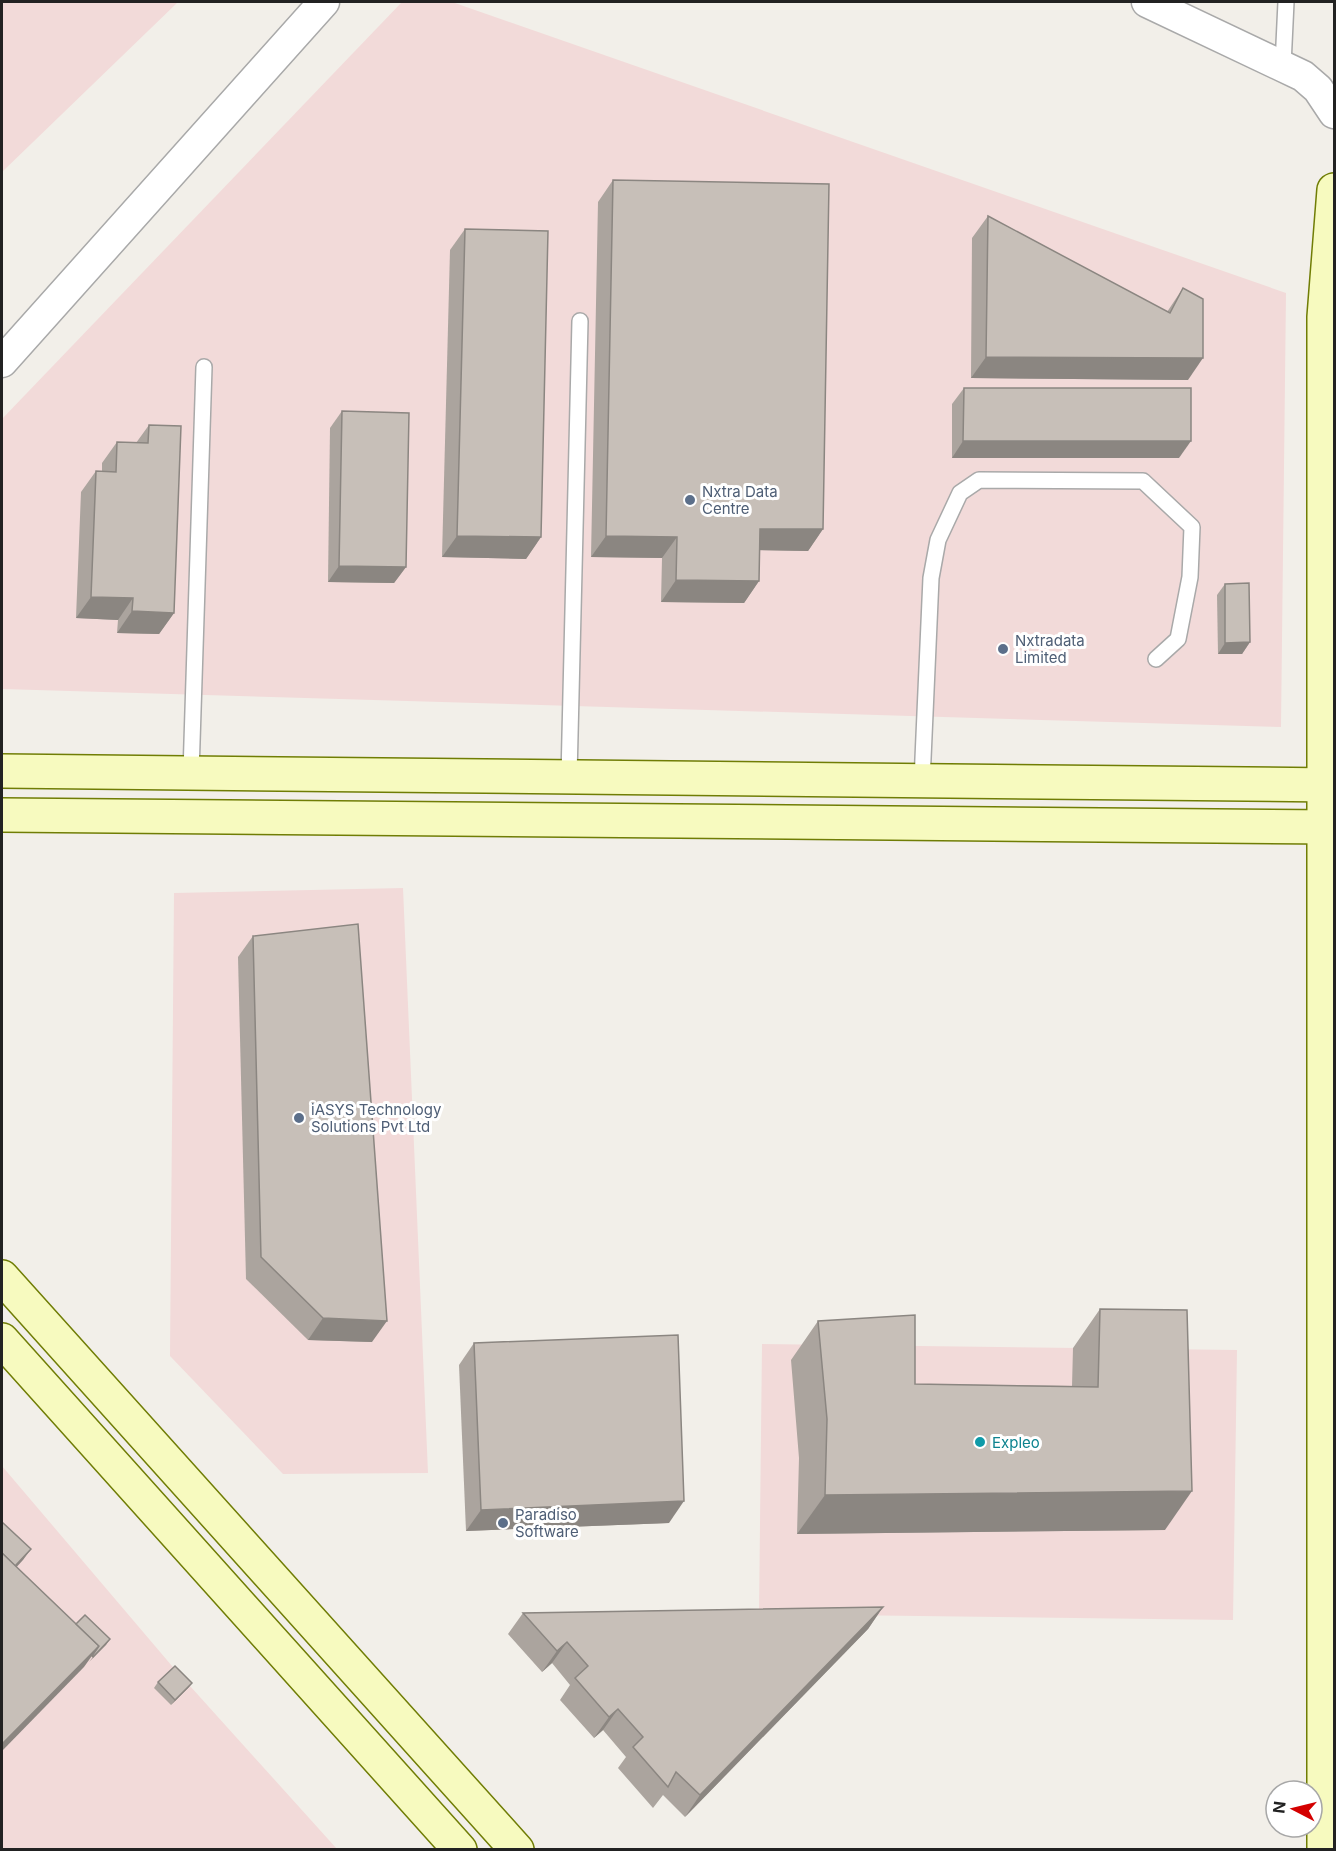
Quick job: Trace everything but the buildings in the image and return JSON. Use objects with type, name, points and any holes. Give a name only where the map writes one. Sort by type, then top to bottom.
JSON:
[{"type":"street","points":[[2,362],[324,2]]},
{"type":"street","points":[[1147,2],[1293,71],[1317,89],[1335,112]]},
{"type":"street","points":[[1293,71],[1335,81]]},
{"type":"street","points":[[1324,1850],[1329,1646],[1330,785],[1324,316],[1335,190]]},
{"type":"street","points":[[2,771],[1330,785]]},
{"type":"street","points":[[2,815],[1330,827]]},
{"type":"street","points":[[2,1277],[517,1850]]},
{"type":"street","points":[[2,1340],[460,1850]]},
{"type":"lane","points":[[1286,2],[1293,71]]},
{"type":"lane","points":[[569,777],[580,321]]},
{"type":"lane","points":[[191,773],[204,367]]},
{"type":"lane","points":[[922,781],[931,578],[939,540],[960,493],[979,480],[1143,481],[1192,527],[1190,577],[1178,639],[1156,659]]},
{"type":"shaded area","points":[[2,2],[178,2],[2,172]]},
{"type":"shaded area","points":[[402,2],[452,2],[1286,293],[1281,727],[2,689],[2,419]]},
{"type":"shaded area","name":"iASYS Technology Solutions Pvt Ltd","points":[[403,888],[428,1473],[283,1474],[170,1356],[174,893]]},
{"type":"shaded area","points":[[762,1344],[1237,1350],[1233,1620],[759,1614]]},
{"type":"shaded area","points":[[2,1466],[172,1666],[337,1849],[2,1849]]},
{"type":"place","name":"Nxtra Data Centre","points":[[690,500]]},
{"type":"place","name":"Nxtradata Limited","points":[[1003,649]]},
{"type":"place","name":"iASYS Technology Solutions Pvt Ltd","points":[[299,1118]]},
{"type":"place","name":"Expleo","points":[[980,1442]]},
{"type":"place","name":"Paradiso Software","points":[[503,1523]]}]
